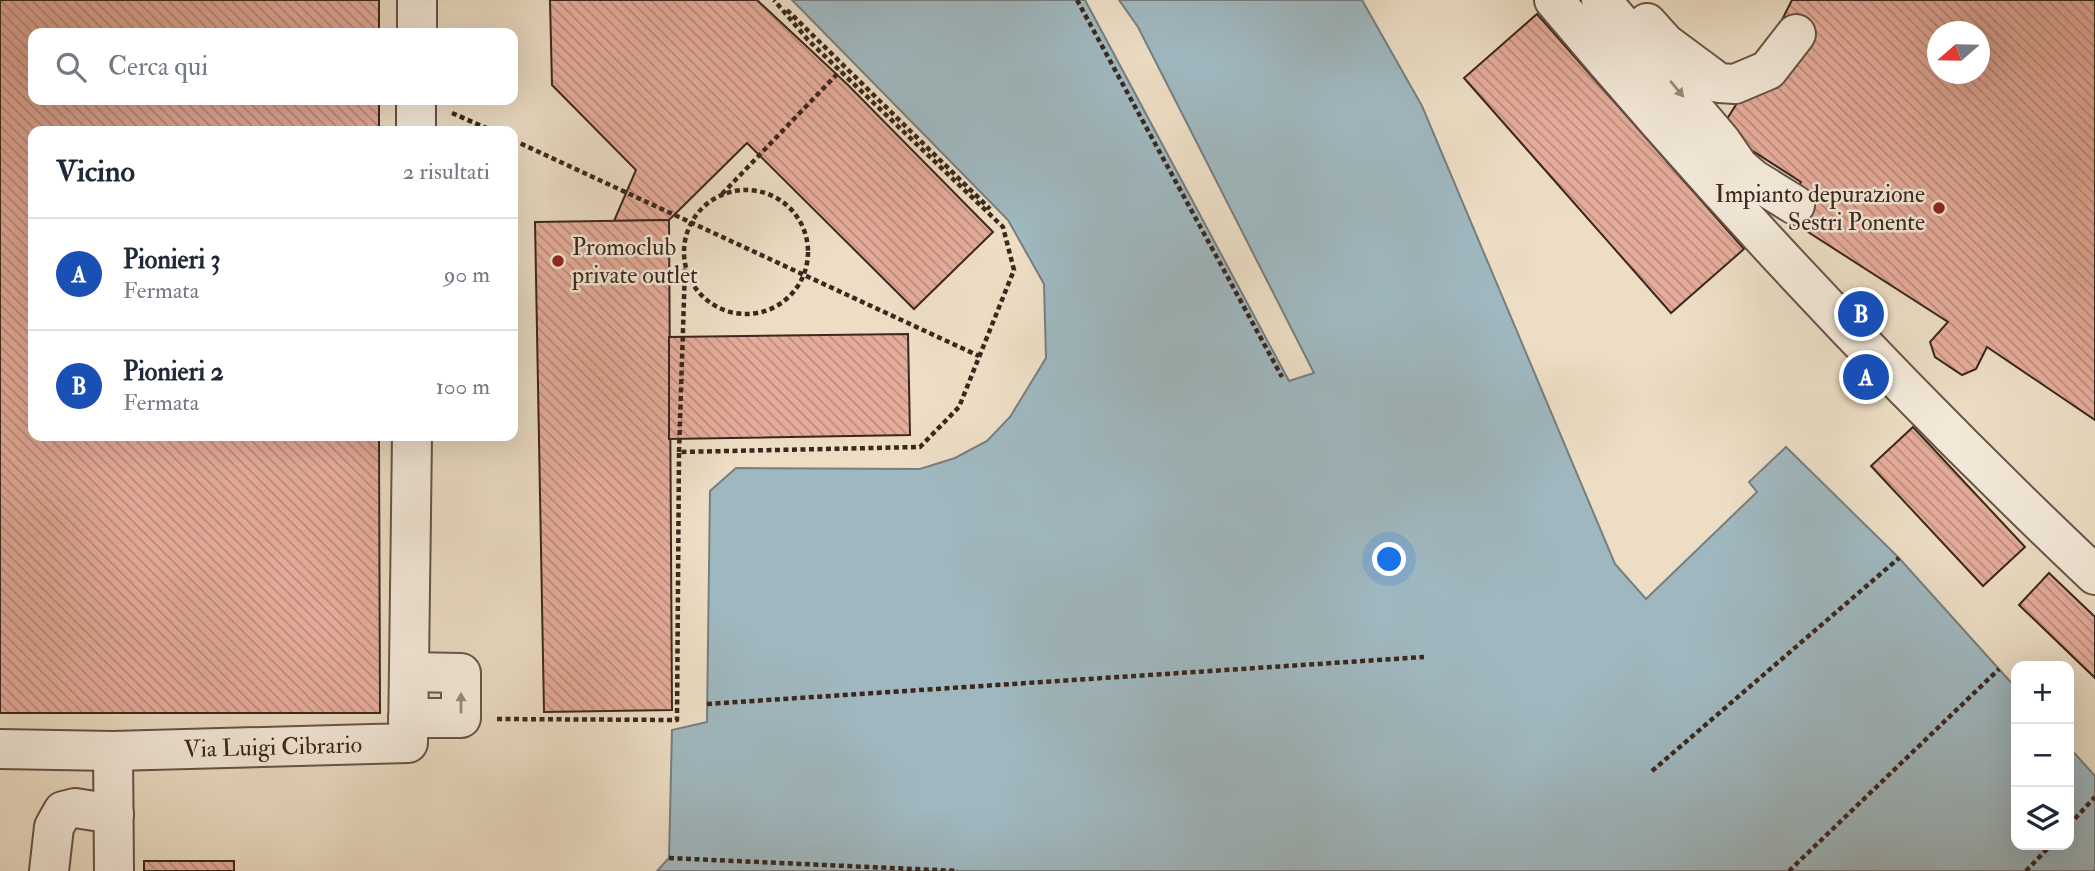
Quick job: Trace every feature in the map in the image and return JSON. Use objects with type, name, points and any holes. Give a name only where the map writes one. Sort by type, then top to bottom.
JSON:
[{"type":"street","points":[[417,0],[417,28]]},
{"type":"street","points":[[1554,0],[1652,116],[1858,338],[2032,515],[2095,575]]},
{"type":"street","points":[[1601,0],[1721,141],[1739,167],[1795,205]]},
{"type":"street","points":[[1627,0],[1665,43],[1720,83],[1735,84],[1768,70],[1796,34]]},
{"type":"street","points":[[419,126],[432,105]]},
{"type":"street","name":"Via Luigi Cibrario","points":[[0,749],[113,751],[408,743],[412,441]]},
{"type":"street","points":[[408,718],[461,718],[461,673],[409,672]]},
{"type":"street","points":[[113,751],[114,871]]},
{"type":"street","points":[[49,871],[54,827],[63,811],[75,808],[114,814]]},
{"type":"path","points":[[679,453],[920,447],[959,407],[1014,270],[1003,227],[808,40],[775,0]]},
{"type":"path","points":[[775,0],[990,209]]},
{"type":"path","points":[[1077,0],[1282,377]]},
{"type":"path","points":[[461,718],[677,720],[679,453],[685,242],[691,223],[704,206],[721,194],[840,71]]},
{"type":"path","points":[[432,105],[481,126]]},
{"type":"path","points":[[518,142],[979,356]]},
{"type":"path","points":[[685,262],[691,281],[703,297],[720,308],[739,314],[759,313],[778,305],[794,292],[804,275],[808,254],[806,233],[797,215],[781,200],[762,191],[741,189],[721,194]]},
{"type":"path","points":[[1651,771],[1899,558]]},
{"type":"path","points":[[707,704],[1424,657]]},
{"type":"path","points":[[1789,871],[1999,669]]},
{"type":"path","points":[[2074,820],[2095,797]]},
{"type":"path","points":[[2026,871],[2046,850]]},
{"type":"path","points":[[669,858],[958,871]]},
{"type":"water","points":[[792,0],[1085,0],[1289,381],[1314,373],[1138,27],[1119,0],[1362,0],[1422,106],[1615,564],[1646,599],[1757,492],[1749,482],[1786,447],[1899,558],[2011,682],[2011,850],[2074,850],[2074,753],[2095,776],[2095,871],[657,871],[669,858],[672,730],[707,722],[710,491],[736,468],[920,469],[955,458],[987,441],[1010,417],[1046,358],[1044,284],[1008,220]]},
{"type":"building","points":[[0,0],[379,0],[379,28],[28,28],[28,105],[379,105],[379,126],[28,126],[28,441],[379,441],[380,713],[0,713]]},
{"type":"building","points":[[550,0],[757,0],[848,85],[993,232],[914,309],[747,143],[669,220],[614,221],[636,170],[552,85]]},
{"type":"building","name":"Impianto depurazione Sestri Ponente","points":[[1792,0],[2095,0],[2095,420],[1987,347],[1976,369],[1962,375],[1935,357],[1930,342],[1948,322],[1780,214],[1801,182],[1720,130],[1751,81]]},
{"type":"building","points":[[1537,14],[1744,249],[1671,313],[1464,78]]},
{"type":"building","points":[[669,220],[672,710],[544,712],[535,222]]},
{"type":"building","points":[[908,334],[910,435],[669,439],[669,337]]},
{"type":"building","points":[[1913,427],[2025,547],[1983,586],[1871,466]]},
{"type":"building","points":[[2049,573],[2095,617],[2095,678],[2019,605]]},
{"type":"building","points":[[144,861],[234,861],[234,871],[144,871]]},
{"type":"place","name":"Impianto depurazione Sestri Ponente","points":[[1939,208]]},
{"type":"place","name":"Promoclub private outlet","points":[[558,261]]},
{"type":"place","name":"Pionieri 2","points":[[1861,314]]},
{"type":"place","name":"Pionieri 3","points":[[1866,377]]}]
